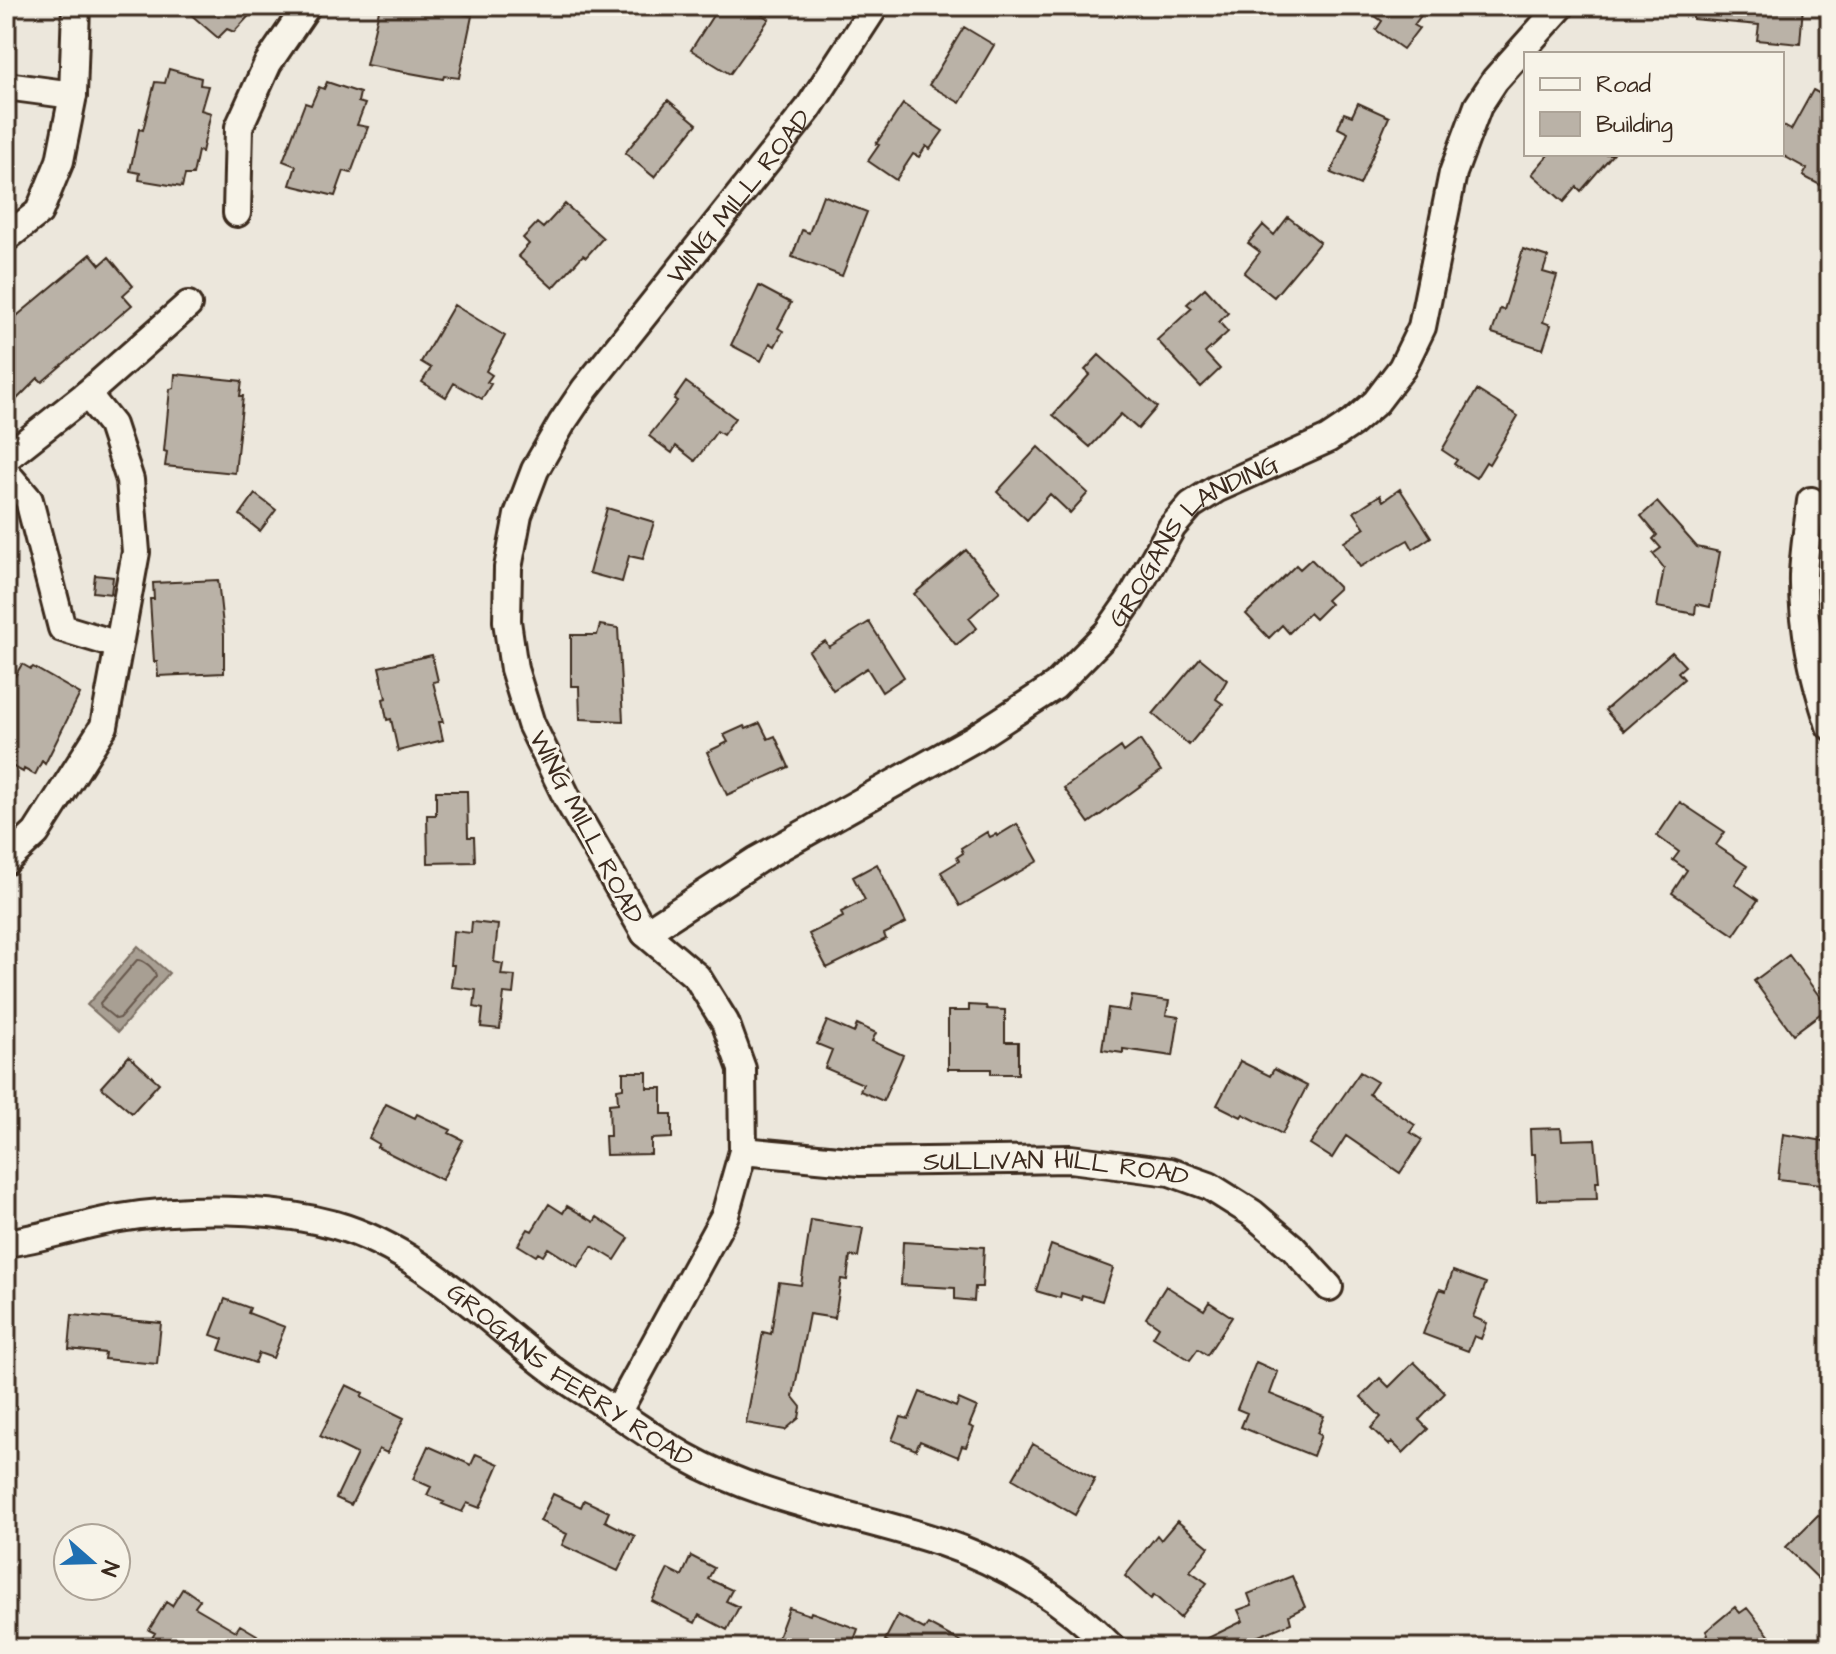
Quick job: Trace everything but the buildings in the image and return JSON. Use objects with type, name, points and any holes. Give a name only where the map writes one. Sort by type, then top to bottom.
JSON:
[{"type":"street","points":[[6,238],[39,212],[60,161],[73,95],[76,6]]},
{"type":"street","points":[[237,213],[239,127],[268,63],[307,6]]},
{"type":"street","name":"WING MILL ROAD","points":[[617,1413],[725,1215],[743,1151],[742,1069],[725,1022],[697,977],[645,933],[568,800],[531,724],[514,669],[507,621],[508,568],[518,515],[535,470],[562,423],[585,389],[808,109],[875,6]]},
{"type":"street","name":"GROGANS LANDING","points":[[645,933],[757,860],[975,738],[1055,686],[1108,632],[1131,599],[1172,527],[1191,505],[1216,489],[1328,439],[1376,402],[1402,368],[1422,327],[1453,173],[1478,106],[1495,80],[1561,6]]},
{"type":"street","points":[[6,86],[73,95]]},
{"type":"street","points":[[6,458],[87,394],[188,305]]},
{"type":"street","points":[[6,861],[36,833],[104,726],[136,552],[130,480],[112,425],[87,394]]},
{"type":"street","points":[[6,473],[29,500],[62,628],[118,645]]},
{"type":"street","points":[[1811,501],[1803,574],[1805,627],[1815,679],[1830,726]]},
{"type":"street","name":"SULLIVAN HILL ROAD","points":[[743,1151],[860,1162],[1071,1159],[1170,1172],[1209,1186],[1252,1213],[1293,1248],[1329,1287]]},
{"type":"street","name":"GROGANS FERRY ROAD","points":[[6,1243],[120,1218],[183,1212],[272,1213],[335,1225],[381,1243],[423,1267],[552,1370],[683,1456],[727,1478],[765,1492],[943,1543],[1002,1568],[1058,1600],[1089,1624],[1112,1648]]},
{"type":"water","points":[[138,946],[169,973],[118,1032],[87,1005]]}]
